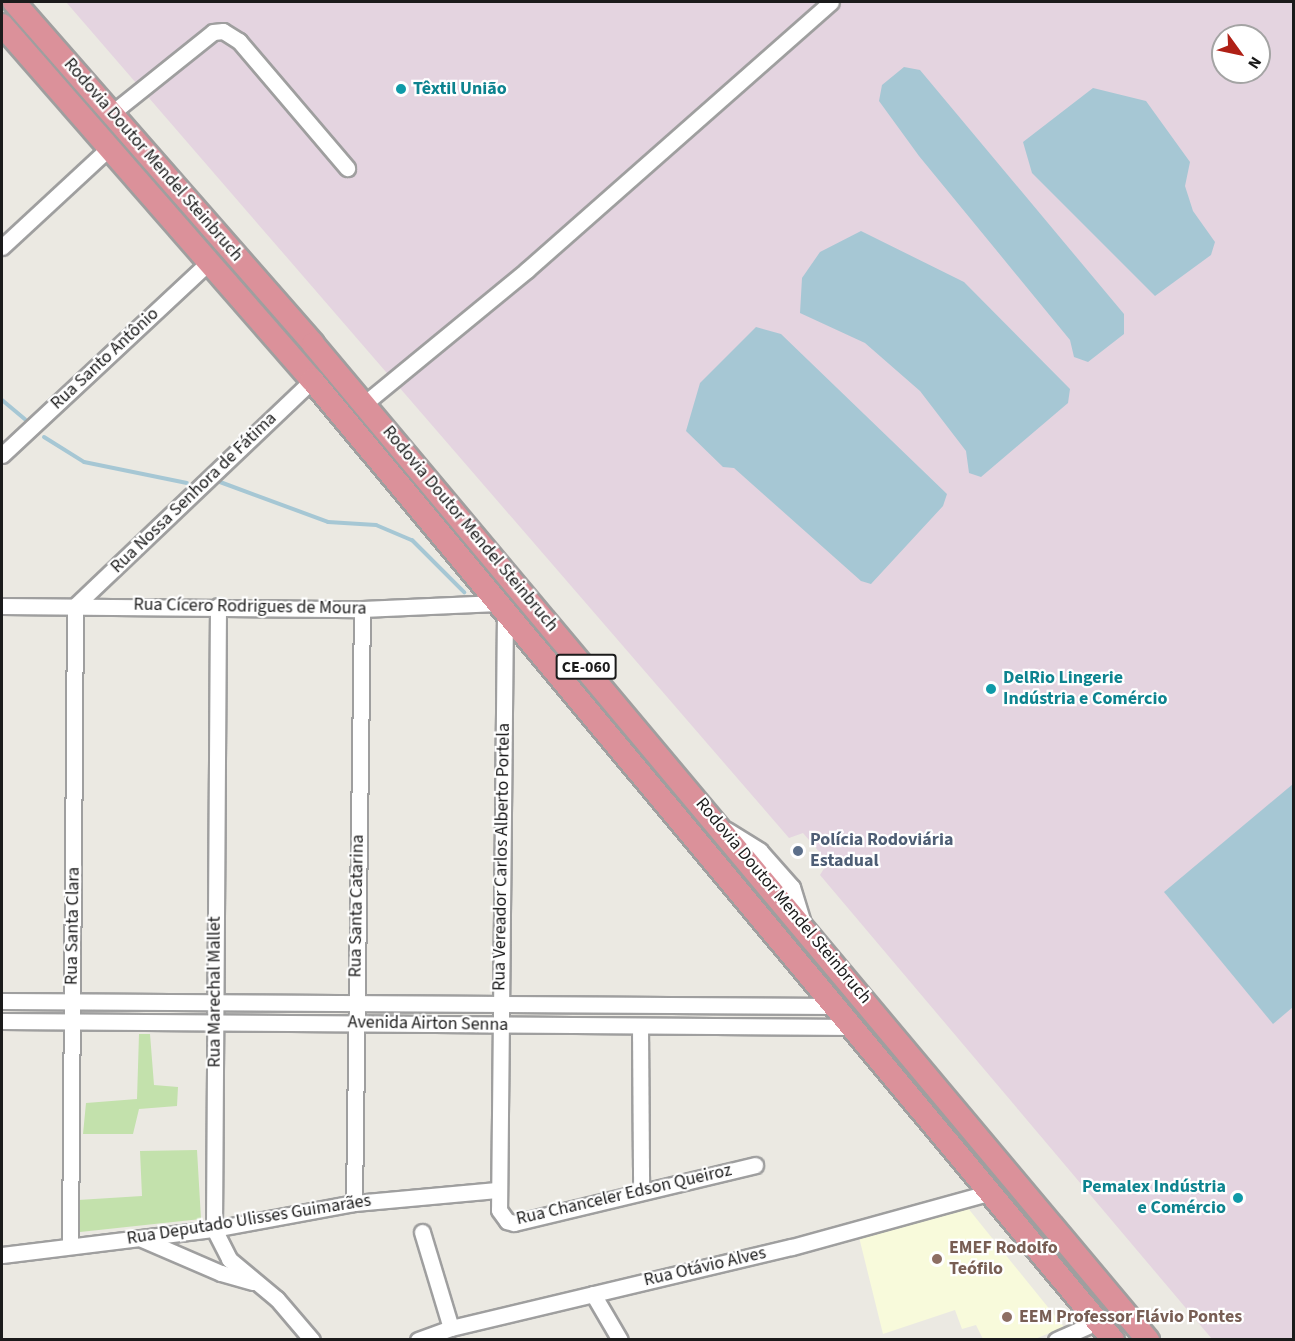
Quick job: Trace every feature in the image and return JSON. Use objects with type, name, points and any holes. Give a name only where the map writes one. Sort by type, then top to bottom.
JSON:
[{"type":"highway","name":"Rodovia Doutor Mendel Steinbruch","points":[[15,2],[364,404],[738,847],[1148,1340]]},
{"type":"highway","name":"Rodovia Doutor Mendel Steinbruch","points":[[3,31],[109,148],[312,380],[501,608],[855,1027],[1113,1340]]},
{"type":"street","points":[[364,404],[527,270],[831,2]]},
{"type":"street","points":[[112,113],[213,32],[223,31],[239,41],[347,168]]},
{"type":"street","points":[[2,247],[109,148]]},
{"type":"street","name":"Rua Santo Antônio","points":[[2,455],[209,262]]},
{"type":"street","name":"Rua Nossa Senhora de Fátima","points":[[75,606],[312,380]]},
{"type":"street","name":"Rua Cícero Rodrigues de Moura","points":[[2,606],[501,608]]},
{"type":"street","name":"Rua Santa Clara","points":[[69,1246],[75,606]]},
{"type":"street","name":"Rua Marechal Mallet","points":[[218,606],[214,1229],[229,1259],[277,1299],[312,1340]]},
{"type":"street","name":"Rua Vereador Carlos Alberto Portela","points":[[499,1210],[497,1190],[501,1024],[501,608]]},
{"type":"street","name":"Rua Santa Catarina","points":[[354,1203],[362,609]]},
{"type":"street","points":[[721,827],[760,851],[792,886],[804,927]]},
{"type":"street","points":[[716,863],[738,847]]},
{"type":"street","points":[[766,922],[786,905]]},
{"type":"street","name":"Avenida Airton Senna","points":[[2,1001],[836,1006]]},
{"type":"street","points":[[612,1005],[613,1026]]},
{"type":"street","name":"Avenida Airton Senna","points":[[2,1021],[855,1027]]},
{"type":"street","points":[[640,1027],[641,1190]]},
{"type":"street","name":"Rua Chanceler Edson Queiroz","points":[[499,1210],[507,1221],[514,1223],[641,1190],[755,1165]]},
{"type":"street","name":"Rua Deputado Ulisses Guimarães","points":[[2,1255],[214,1229],[354,1203],[497,1190]]},
{"type":"street","name":"Rua Otávio Alves","points":[[418,1340],[451,1328],[792,1247],[992,1192]]},
{"type":"street","points":[[422,1232],[451,1328]]},
{"type":"street","points":[[139,1238],[221,1274],[256,1283]]},
{"type":"street","points":[[593,1294],[620,1340]]},
{"type":"street","points":[[1056,1340],[1099,1321]]},
{"type":"shaded area","points":[[66,2],[1293,2],[1293,1339],[1212,1339],[820,875],[828,862],[803,833],[789,838]]},
{"type":"shaded area","name":"EMEF Rodolfo Teófilo","points":[[963,1202],[1064,1327],[1035,1339],[983,1339],[976,1325],[962,1329],[955,1310],[883,1334],[858,1233]]},
{"type":"green space","points":[[139,1034],[150,1034],[154,1085],[178,1087],[177,1106],[139,1109],[133,1134],[83,1134],[86,1103],[137,1099]]},
{"type":"green space","points":[[197,1150],[201,1219],[80,1232],[78,1200],[142,1196],[140,1151]]},
{"type":"water","points":[[904,67],[920,70],[1124,314],[1124,334],[1088,362],[1074,357],[1070,340],[919,156],[879,101],[882,85]]},
{"type":"water","points":[[1093,88],[1146,101],[1190,162],[1185,186],[1193,211],[1215,242],[1211,255],[1155,296],[1032,173],[1023,142]]},
{"type":"water","points":[[861,231],[964,282],[1070,389],[1068,403],[981,477],[969,473],[966,451],[920,391],[865,343],[800,313],[802,278],[820,252]]},
{"type":"water","points":[[756,327],[781,334],[947,494],[943,506],[871,584],[861,581],[734,468],[723,467],[686,431],[700,383]]},
{"type":"water","points":[[1293,784],[1293,1007],[1273,1024],[1164,892]]},
{"type":"waterway","points":[[2,400],[25,419]]},
{"type":"waterway","points":[[44,437],[84,462],[187,483]]},
{"type":"waterway","points":[[220,482],[328,522],[376,525],[412,540],[464,592]]},
{"type":"place","name":"Têxtil União","points":[[401,89]]},
{"type":"place","name":"DelRio Lingerie Indústria e Comércio","points":[[991,689]]},
{"type":"place","name":"Polícia Rodoviária Estadual","points":[[798,851]]},
{"type":"place","name":"Pemalex Indústria e Comércio","points":[[1238,1198]]},
{"type":"place","name":"EMEF Rodolfo Teófilo","points":[[937,1259]]},
{"type":"place","name":"EEM Professor Flávio Pontes","points":[[1007,1317]]}]
